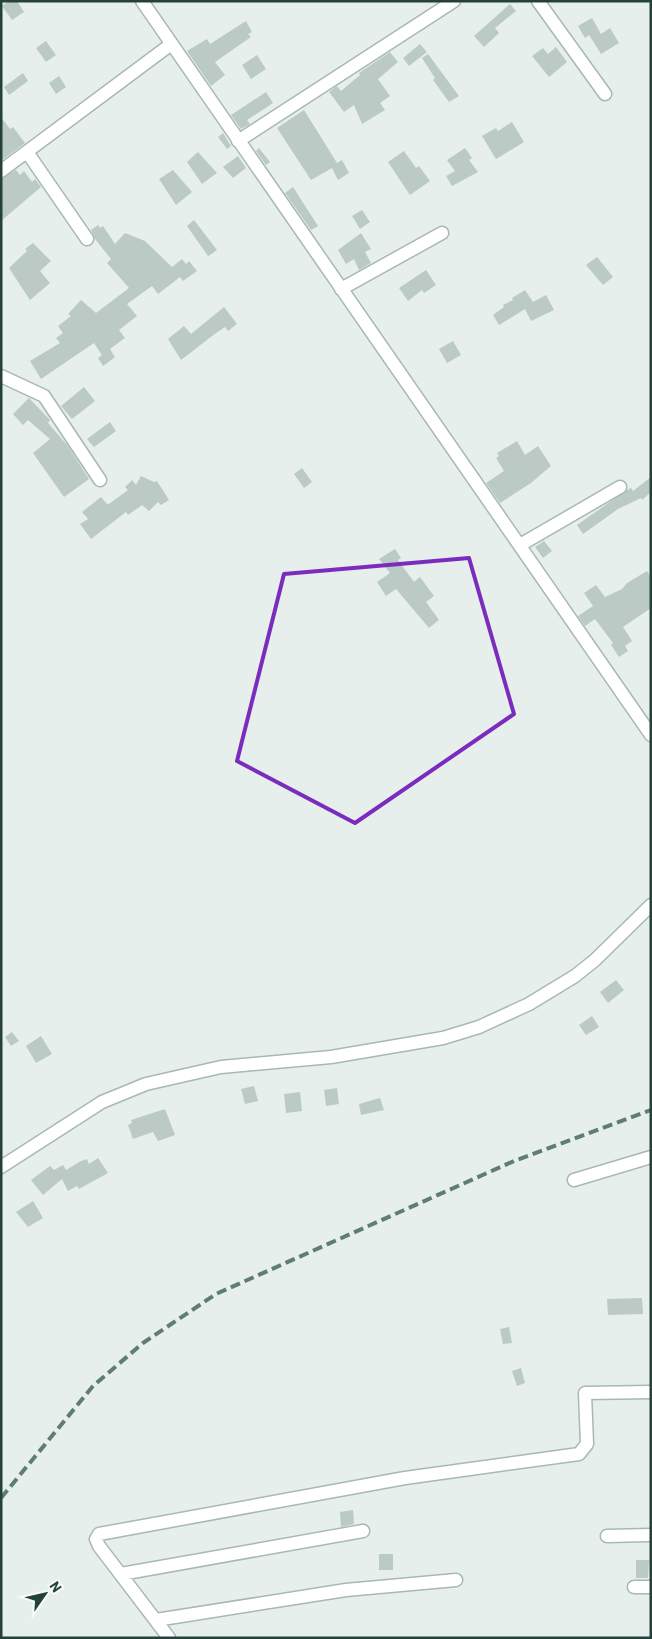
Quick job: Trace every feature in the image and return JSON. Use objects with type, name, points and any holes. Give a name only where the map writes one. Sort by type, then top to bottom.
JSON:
[{"type":"street","points":[[142,1],[170,45],[651,735]]},
{"type":"street","points":[[238,141],[454,1]]},
{"type":"street","points":[[538,1],[605,94]]},
{"type":"street","points":[[1,171],[170,45]]},
{"type":"street","points":[[27,152],[87,238]]},
{"type":"street","points":[[341,289],[442,233]]},
{"type":"street","points":[[1,376],[44,396],[100,480]]},
{"type":"street","points":[[520,546],[620,487]]},
{"type":"street","points":[[1,1167],[102,1102],[146,1084],[221,1067],[331,1057],[443,1038],[478,1027],[529,1004],[575,976],[595,960],[651,905]]},
{"type":"street","points":[[574,1180],[651,1157]]},
{"type":"street","points":[[169,1638],[97,1542],[99,1534],[405,1478],[578,1454],[587,1444],[585,1393],[651,1392]]},
{"type":"street","points":[[121,1574],[363,1531]]},
{"type":"street","points":[[608,1536],[651,1536]]},
{"type":"street","points":[[156,1620],[346,1590],[456,1580]]},
{"type":"street","points":[[634,1587],[651,1586]]},
{"type":"highlighted area","points":[[469,558],[514,714],[355,823],[237,761],[284,574]]},
{"type":"building","points":[[9,1],[17,1],[24,12],[12,20],[2,6]]},
{"type":"building","points":[[510,4],[516,11],[495,28],[499,33],[484,47],[474,36]]},
{"type":"building","points":[[592,18],[601,34],[610,28],[619,43],[601,54],[589,35],[585,38],[578,26]]},
{"type":"building","points":[[246,21],[252,32],[248,34],[251,37],[215,62],[225,75],[211,86],[187,51],[207,39],[210,44]]},
{"type":"building","points":[[46,41],[56,55],[46,62],[36,48]]},
{"type":"building","points":[[420,44],[427,52],[409,66],[403,58]]},
{"type":"building","points":[[556,47],[567,62],[549,77],[532,56],[543,48],[548,54]]},
{"type":"building","points":[[390,52],[398,62],[378,79],[390,96],[380,103],[385,110],[362,124],[354,105],[344,112],[329,92],[337,86],[341,91],[360,75],[359,73]]},
{"type":"building","points":[[428,54],[459,96],[449,102],[433,80],[435,78],[422,58]]},
{"type":"building","points":[[257,55],[266,69],[251,79],[242,65]]},
{"type":"building","points":[[23,73],[28,81],[9,95],[4,87]]},
{"type":"building","points":[[59,76],[66,87],[56,94],[49,83]]},
{"type":"building","points":[[266,92],[273,103],[247,120],[250,124],[241,129],[231,115]]},
{"type":"building","points":[[304,110],[337,163],[342,160],[349,173],[338,180],[332,168],[311,180],[277,128]]},
{"type":"building","points":[[1,117],[10,129],[13,127],[25,143],[1,161]]},
{"type":"building","points":[[512,122],[524,142],[496,159],[482,136],[496,128],[498,131]]},
{"type":"building","points":[[223,133],[231,146],[227,149],[218,137]]},
{"type":"building","points":[[259,148],[270,162],[266,165],[256,151]]},
{"type":"building","points":[[465,148],[472,158],[469,160],[478,172],[452,186],[446,176],[455,171],[447,160]]},
{"type":"building","points":[[404,151],[416,168],[419,166],[430,181],[410,195],[388,162]]},
{"type":"building","points":[[198,152],[217,173],[202,184],[187,162]]},
{"type":"building","points":[[238,156],[246,168],[233,178],[223,167]]},
{"type":"building","points":[[16,170],[20,175],[24,171],[32,182],[35,179],[41,187],[1,221],[1,179]]},
{"type":"building","points":[[173,170],[192,192],[176,205],[159,179]]},
{"type":"building","points":[[293,187],[318,226],[311,230],[285,193]]},
{"type":"building","points":[[362,210],[370,222],[360,229],[352,216]]},
{"type":"building","points":[[194,220],[217,250],[208,256],[187,226]]},
{"type":"building","points":[[98,225],[100,228],[103,226],[115,244],[125,233],[145,241],[172,267],[182,259],[186,264],[189,261],[197,271],[183,281],[180,277],[158,294],[152,286],[127,304],[137,316],[119,330],[125,338],[110,349],[115,357],[103,366],[98,358],[102,355],[94,343],[41,379],[30,361],[60,343],[56,338],[63,333],[58,326],[71,316],[68,314],[81,300],[96,313],[129,288],[107,263],[111,259],[95,239],[91,230]]},
{"type":"building","points":[[361,233],[371,249],[365,252],[371,263],[359,270],[354,259],[346,264],[338,250]]},
{"type":"building","points":[[33,243],[51,261],[40,271],[50,283],[30,300],[9,268],[27,251],[25,249]]},
{"type":"building","points":[[597,257],[613,277],[603,285],[586,265]]},
{"type":"building","points":[[426,270],[436,285],[424,293],[422,290],[408,301],[399,288]]},
{"type":"building","points":[[525,290],[533,302],[546,295],[554,310],[531,321],[525,309],[499,325],[493,315],[504,307],[503,305],[513,300],[512,298]]},
{"type":"building","points":[[224,307],[237,324],[228,331],[225,327],[181,360],[168,339],[184,326],[191,334]]},
{"type":"building","points":[[453,341],[461,355],[447,363],[439,349]]},
{"type":"building","points":[[84,387],[95,401],[72,419],[61,406]]},
{"type":"building","points":[[29,398],[50,420],[48,423],[68,446],[89,479],[64,497],[33,453],[50,439],[28,420],[23,425],[13,414]]},
{"type":"building","points":[[110,422],[116,431],[94,447],[87,439]]},
{"type":"building","points":[[517,441],[525,455],[538,446],[551,466],[531,483],[500,503],[486,483],[504,471],[496,458],[499,456],[497,453]]},
{"type":"building","points":[[302,468],[312,482],[304,488],[294,474]]},
{"type":"building","points":[[141,476],[154,482],[157,481],[169,500],[161,505],[158,502],[149,511],[142,505],[128,515],[126,512],[91,539],[80,524],[88,519],[82,512],[101,497],[109,504],[128,490],[125,487],[132,480],[136,485]]},
{"type":"building","points":[[651,477],[651,492],[642,500],[641,498],[618,509],[583,534],[577,525],[627,490],[631,488],[633,491]]},
{"type":"building","points":[[544,541],[552,551],[543,558],[535,547]]},
{"type":"building","points":[[395,549],[401,558],[398,560],[414,582],[420,577],[434,596],[426,602],[439,620],[429,628],[396,589],[386,596],[377,582],[390,573],[379,559]]},
{"type":"building","points":[[647,571],[651,577],[651,608],[623,627],[632,641],[625,646],[628,651],[619,657],[611,645],[613,643],[595,619],[585,626],[578,616],[593,606],[584,593],[596,585],[605,597],[622,589],[627,583]]},
{"type":"building","points":[[616,980],[624,990],[608,1003],[600,992]]},
{"type":"building","points":[[592,1016],[599,1027],[586,1035],[579,1025]]},
{"type":"building","points":[[12,1032],[19,1041],[11,1046],[5,1037]]},
{"type":"building","points":[[41,1036],[52,1054],[36,1063],[26,1046]]},
{"type":"building","points":[[254,1086],[258,1101],[245,1104],[241,1089]]},
{"type":"building","points":[[337,1088],[339,1104],[326,1106],[324,1090]]},
{"type":"building","points":[[300,1092],[302,1111],[286,1113],[284,1094]]},
{"type":"building","points":[[380,1098],[384,1110],[361,1115],[359,1104]]},
{"type":"building","points":[[165,1109],[175,1135],[158,1141],[153,1132],[133,1139],[128,1125],[132,1123],[131,1120]]},
{"type":"building","points":[[98,1158],[108,1173],[79,1189],[77,1186],[68,1191],[62,1179],[43,1195],[31,1180],[50,1166],[54,1170],[63,1165],[66,1170],[81,1161],[87,1159],[89,1164]]},
{"type":"building","points":[[33,1201],[43,1218],[28,1227],[16,1212]]},
{"type":"building","points":[[642,1298],[643,1314],[608,1315],[607,1299]]},
{"type":"building","points":[[509,1327],[512,1343],[503,1344],[500,1329]]},
{"type":"building","points":[[521,1368],[525,1383],[517,1386],[512,1371]]},
{"type":"building","points":[[353,1510],[354,1524],[341,1527],[340,1512]]},
{"type":"building","points":[[379,1554],[393,1554],[393,1570],[379,1570]]},
{"type":"building","points":[[636,1560],[649,1560],[648,1578],[636,1578]]},
{"type":"railway","points":[[1,1498],[93,1386],[143,1343],[216,1294],[514,1161],[651,1110]]}]
